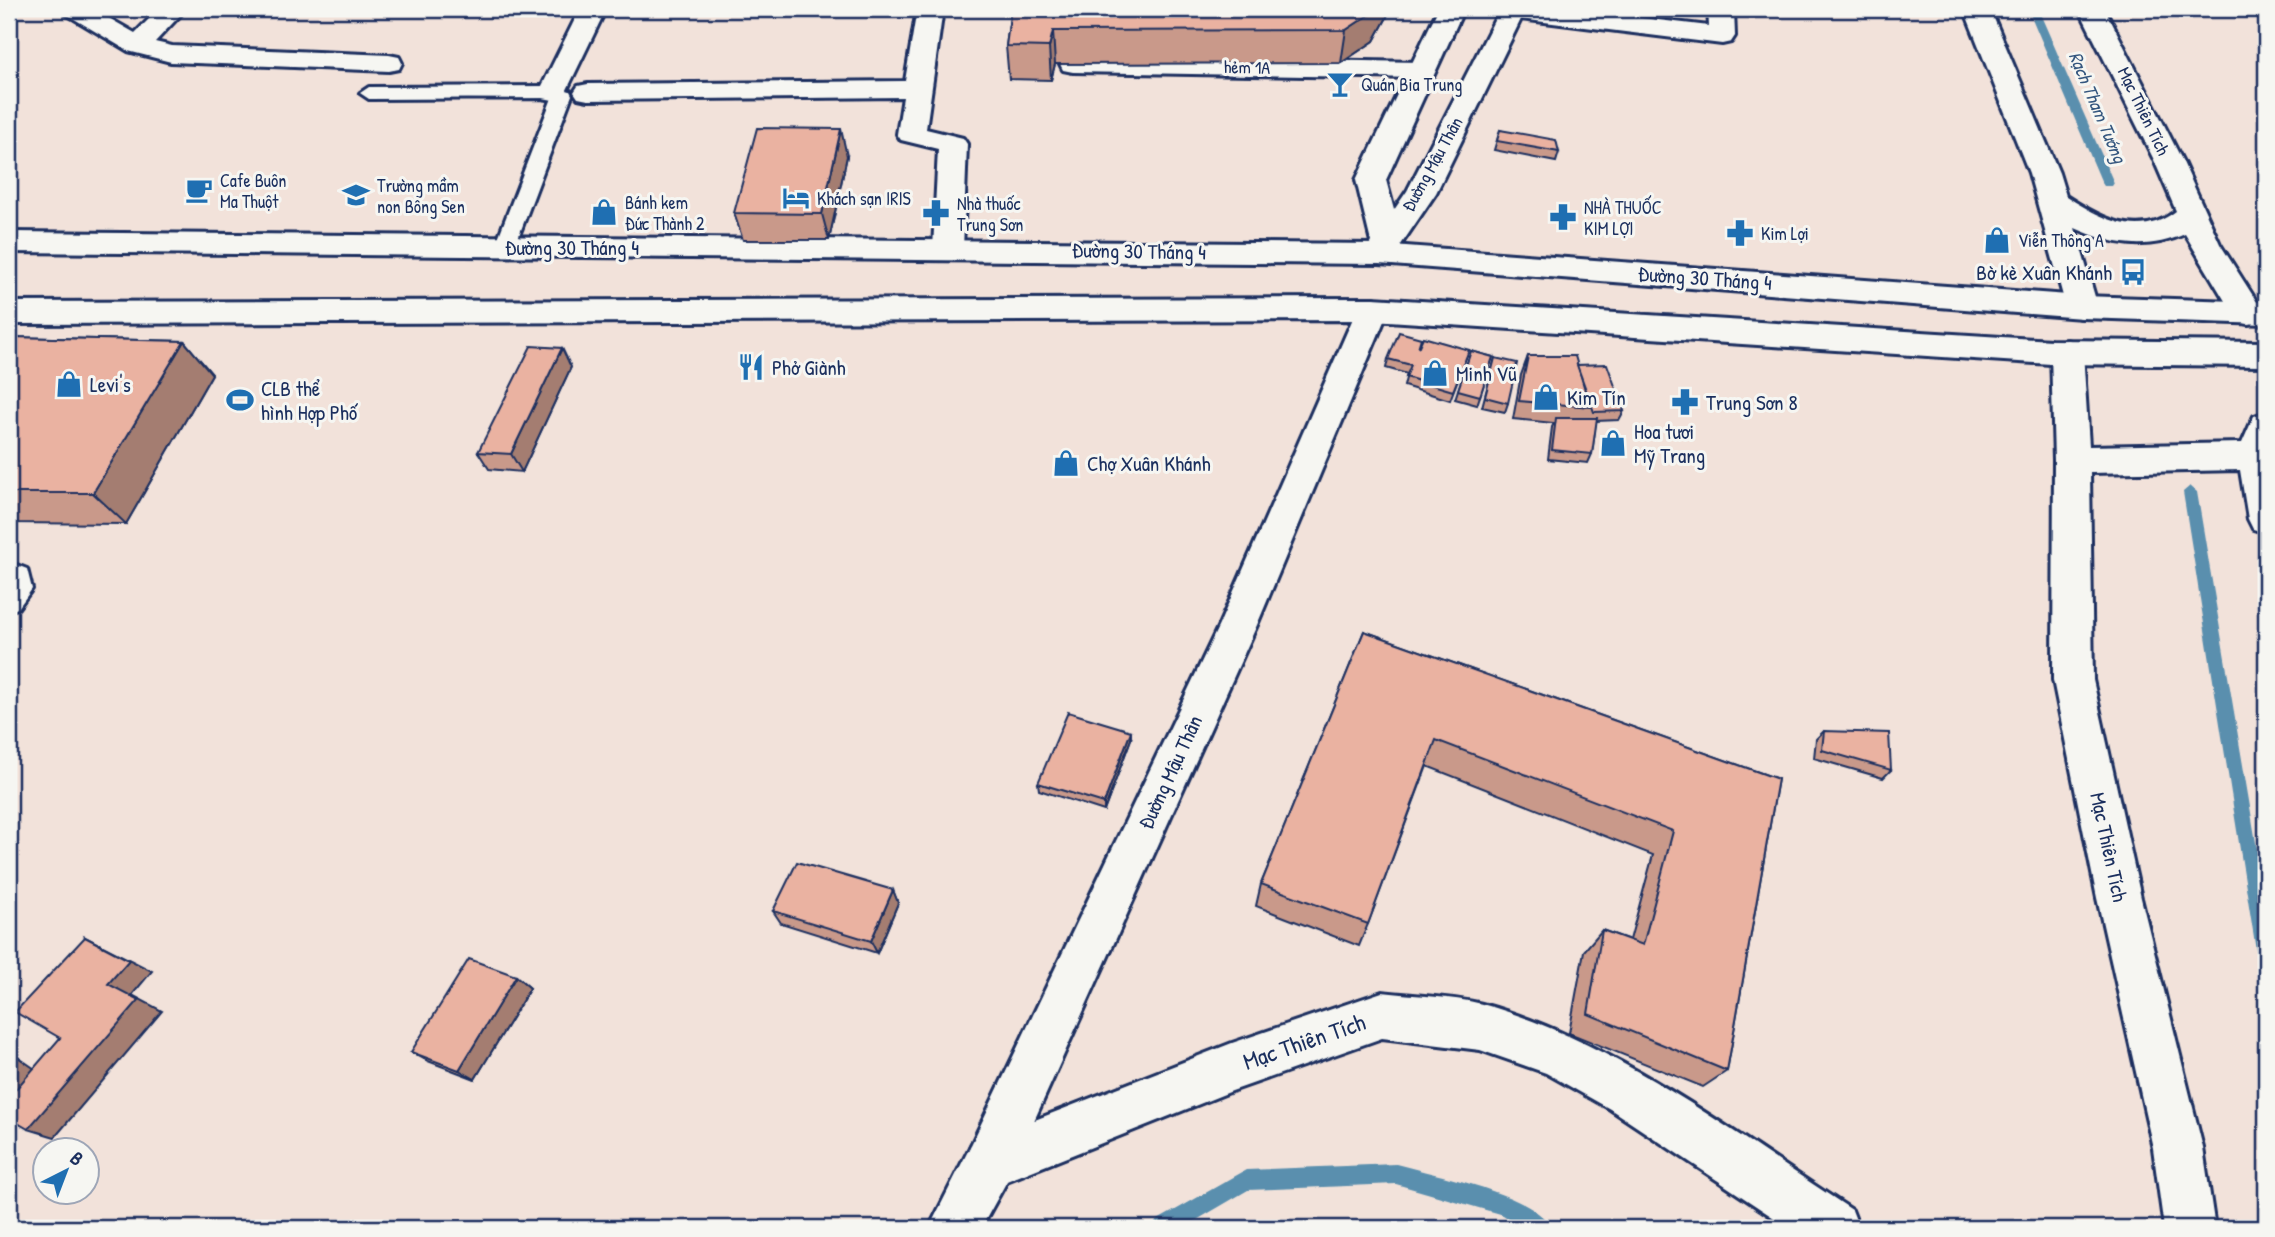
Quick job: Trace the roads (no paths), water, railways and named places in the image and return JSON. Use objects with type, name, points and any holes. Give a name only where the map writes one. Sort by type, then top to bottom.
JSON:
[{"type":"street","points":[[75,9],[137,45],[172,54],[389,63]]},
{"type":"street","points":[[137,45],[173,9]]},
{"type":"street","points":[[554,92],[593,9]]},
{"type":"street","points":[[930,9],[911,134],[953,144],[948,249]]},
{"type":"street","points":[[1481,19],[1722,36],[1721,9]]},
{"type":"street","points":[[1978,9],[2044,173],[2082,307]]},
{"type":"street","name":"Mạc Thiên Tích","points":[[2092,9],[2205,244],[2257,313]]},
{"type":"street","name":"Đường Mậu Thân","points":[[954,1228],[989,1163],[1238,625],[1373,309],[1382,248],[1371,180],[1421,70],[1481,19]]},
{"type":"street","name":"Đường Mậu Thân","points":[[1382,248],[1421,193],[1481,19]]},
{"type":"street","name":"hẻm 1A","points":[[1073,64],[1421,70]]},
{"type":"street","points":[[588,92],[918,89]]},
{"type":"street","points":[[2053,202],[2078,218],[2107,230],[2141,237],[2162,234],[2179,227],[2192,214]]},
{"type":"street","name":"Đường 30 Tháng 4","points":[[9,242],[948,249],[1382,248],[2082,307],[2257,313]]},
{"type":"street","points":[[9,313],[1373,309],[2067,352],[2266,354]]},
{"type":"street","name":"Mạc Thiên Tích","points":[[2067,352],[2072,460],[2073,680],[2119,898],[2178,1148],[2190,1228]]},
{"type":"street","points":[[2072,460],[2261,440],[2266,520]]},
{"type":"street","name":"Mạc Thiên Tích","points":[[989,1163],[1232,1067],[1382,1015],[1480,1027],[1557,1053],[1627,1092],[1834,1228]]},
{"type":"lane","points":[[369,93],[554,92],[563,95],[505,246]]},
{"type":"lane","points":[[9,572],[18,576],[19,589],[9,600]]},
{"type":"waterway","name":"Rạch Tham Tướng","points":[[2033,9],[2108,183]]},
{"type":"waterway","name":"Rạch Tham Tướng","points":[[2190,492],[2266,956]]},
{"type":"waterway","name":"Rạch Tham Tướng","points":[[1163,1228],[1246,1180],[1396,1174],[1508,1206],[1541,1228]]},
{"type":"place","name":"Quán Bia Trung","points":[[1340,84]]},
{"type":"place","name":"Cafe Buôn Ma Thuột","points":[[199,190]]},
{"type":"place","name":"Trường mầm non Bông Sen","points":[[356,195]]},
{"type":"place","name":"Khách sạn IRIS","points":[[796,198]]},
{"type":"place","name":"Bánh kem Đức Thành 2","points":[[604,212]]},
{"type":"place","name":"Nhà thuốc Trung Sơn","points":[[936,213]]},
{"type":"place","name":"NHÀ THUỐC KIM LỢI","points":[[1563,217]]},
{"type":"place","name":"Kim Lợi","points":[[1740,233]]},
{"type":"place","name":"Viễn Thông A","points":[[1997,240]]},
{"type":"place","name":"Bờ kè Xuân Khánh","points":[[2133,272]]},
{"type":"place","name":"Phở Giành","points":[[751,367]]},
{"type":"place","name":"Minh Vũ","points":[[1435,373]]},
{"type":"place","name":"Levi's","points":[[69,384]]},
{"type":"place","name":"Kim Tín","points":[[1546,397]]},
{"type":"place","name":"CLB thể hình Hợp Phố","points":[[240,400]]},
{"type":"place","name":"Trung Sơn 8","points":[[1685,402]]},
{"type":"place","name":"Hoa tươi Mỹ Trang","points":[[1613,443]]},
{"type":"place","name":"Chợ Xuân Khánh","points":[[1066,463]]}]
